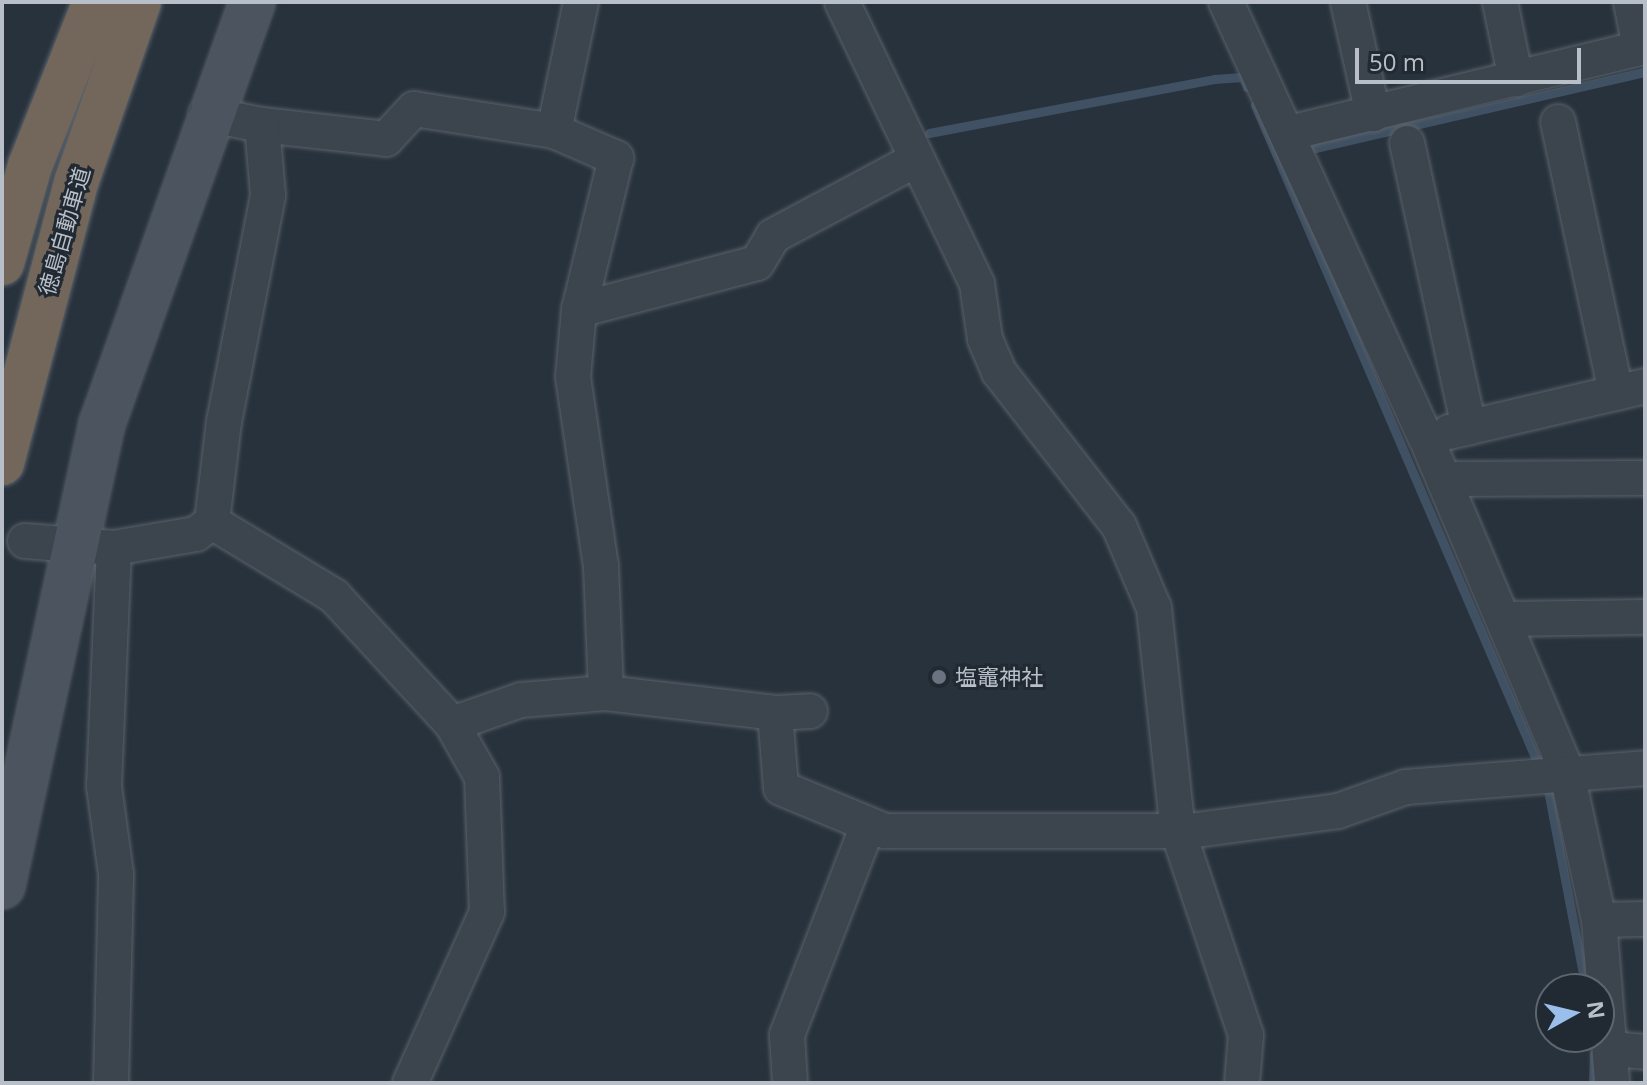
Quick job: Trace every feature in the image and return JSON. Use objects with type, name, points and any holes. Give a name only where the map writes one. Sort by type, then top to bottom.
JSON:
[{"type":"highway","points":[[2,263],[30,166],[95,2]]},
{"type":"highway","name":"徳島自動車道","points":[[2,463],[77,180],[139,2]]},
{"type":"street","points":[[2,886],[70,545],[145,286],[206,114],[252,2]]},
{"type":"street","points":[[554,131],[581,2]]},
{"type":"street","points":[[842,2],[977,284],[985,339],[999,372],[1119,526],[1154,608],[1178,831],[1246,1035],[1242,1083]]},
{"type":"street","points":[[1226,2],[1289,133],[1426,438],[1566,769],[1629,1050],[1612,1083]]},
{"type":"street","points":[[1348,2],[1373,114]]},
{"type":"street","points":[[1500,2],[1516,79]]},
{"type":"street","points":[[1289,133],[1642,47],[1631,2]]},
{"type":"street","points":[[206,114],[262,125],[386,139],[414,109],[554,131],[616,158],[579,310],[573,377],[601,566],[606,693]]},
{"type":"street","points":[[1426,438],[1631,389],[1558,122]]},
{"type":"street","points":[[25,541],[114,548],[196,534],[212,522],[224,422],[266,218],[262,125]]},
{"type":"street","points":[[1407,143],[1469,427]]},
{"type":"street","points":[[579,310],[757,263],[773,236],[917,159]]},
{"type":"street","points":[[1444,479],[1645,478]]},
{"type":"street","points":[[212,522],[334,596],[452,724],[482,777],[487,912],[410,1083]]},
{"type":"street","points":[[111,1083],[116,874],[104,786],[114,548]]},
{"type":"street","points":[[1503,619],[1645,617]]},
{"type":"street","points":[[452,724],[521,700],[606,693],[775,713],[810,711]]},
{"type":"street","points":[[775,713],[781,788],[868,825],[1178,831],[1338,811],[1406,787],[1566,769],[1645,768]]},
{"type":"street","points":[[790,1083],[787,1035],[868,825]]},
{"type":"street","points":[[1599,920],[1645,919]]},
{"type":"waterway","points":[[1315,148],[1645,72]]},
{"type":"waterway","points":[[929,133],[1214,79],[1243,77],[1247,87]]},
{"type":"waterway","points":[[1255,105],[1541,771]]},
{"type":"waterway","points":[[1547,785],[1583,973]]},
{"type":"waterway","points":[[1593,1083],[1594,1054]]},
{"type":"place","name":"塩竈神社","points":[[939,677]]}]
